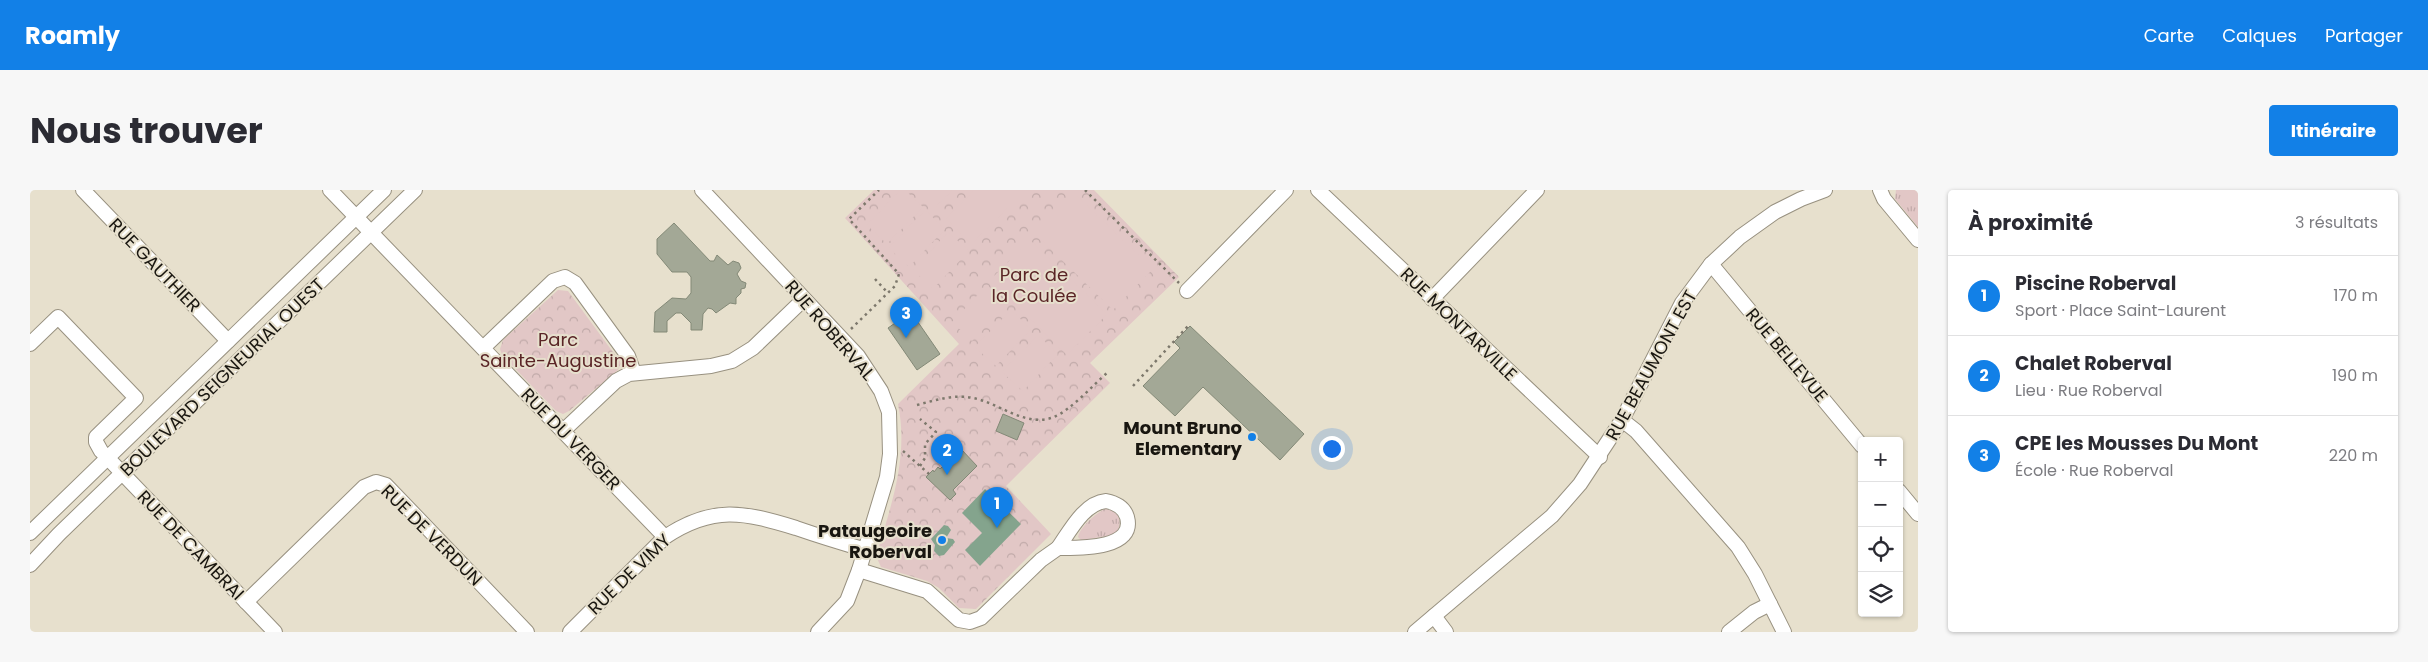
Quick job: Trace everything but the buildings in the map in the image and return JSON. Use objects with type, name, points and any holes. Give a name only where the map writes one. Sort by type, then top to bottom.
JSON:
[{"type":"street","name":"RUE GAUTHIER","points":[[83,190],[228,341]]},
{"type":"street","name":"RUE DU VERGER","points":[[330,190],[665,537]]},
{"type":"street","name":"BOULEVARD SEIGNEURIAL OUEST","points":[[30,533],[384,190]]},
{"type":"street","name":"BOULEVARD SEIGNEURIAL OUEST","points":[[30,565],[122,473],[415,190]]},
{"type":"street","name":"RUE ROBERVAL","points":[[702,190],[841,338],[875,380],[883,397],[889,418],[890,454],[887,477],[860,570],[847,601],[818,632]]},
{"type":"street","points":[[1187,291],[1286,190]]},
{"type":"street","name":"RUE MONTARVILLE","points":[[1318,190],[1600,457]]},
{"type":"street","points":[[1432,300],[1537,190]]},
{"type":"street","name":"RUE BEAUMONT EST","points":[[1415,632],[1560,509],[1600,457],[1622,420],[1674,316],[1711,264],[1740,237],[1763,220],[1788,205],[1822,190]]},
{"type":"street","points":[[1880,190],[1888,204],[1918,240]]},
{"type":"street","name":"RUE BELLEVUE","points":[[1711,264],[1858,441]]},
{"type":"street","points":[[483,348],[553,281],[565,277],[573,281],[628,356],[634,373]]},
{"type":"street","points":[[563,431],[616,381],[634,373],[706,366],[732,361],[753,348],[804,299]]},
{"type":"street","points":[[30,344],[58,317],[152,414]]},
{"type":"street","name":"RUE DE CAMBRAI","points":[[136,398],[96,437],[96,444],[107,458],[275,632]]},
{"type":"street","points":[[1622,420],[1636,431],[1732,538],[1750,565],[1784,632]]},
{"type":"street","name":"RUE DE VERDUN","points":[[246,602],[364,488],[376,482],[386,485],[527,632]]},
{"type":"street","points":[[1903,496],[1918,514]]},
{"type":"street","points":[[860,570],[927,591],[940,600],[956,618],[970,622],[981,618],[1041,560],[1058,548],[1092,505],[1099,502],[1113,502],[1124,512],[1127,518],[1126,532],[1117,541],[1082,548],[1058,548]]},
{"type":"street","name":"RUE DE VIMY","points":[[570,632],[665,537],[697,520],[720,514],[736,513],[763,518],[866,550]]},
{"type":"street","points":[[1729,632],[1754,612],[1770,604]]},
{"type":"street","points":[[1434,616],[1446,632]]},
{"type":"path","points":[[841,338],[895,286],[899,274],[849,219],[879,190]]},
{"type":"path","points":[[1085,190],[1187,291]]},
{"type":"path","points":[[875,279],[888,293]]},
{"type":"path","points":[[1133,386],[1188,326]]},
{"type":"path","points":[[917,405],[945,397],[965,397],[984,401],[1018,416],[1042,420],[1056,416],[1107,373]]},
{"type":"path","points":[[920,419],[936,432],[925,444],[926,456],[920,466]]},
{"type":"path","points":[[912,459],[929,474]]},
{"type":"green space","name":"Parc de la Coulée","points":[[874,190],[1094,190],[1179,277],[1090,363],[1110,383],[1006,486],[1051,534],[976,609],[959,608],[939,588],[927,581],[881,567],[876,556],[897,481],[900,462],[901,424],[898,404],[959,344],[845,218]]},
{"type":"green space","points":[[900,190],[905,190],[923,207],[887,244],[867,225]]},
{"type":"green space","points":[[917,190],[952,190],[935,208]]},
{"type":"green space","points":[[974,190],[991,190],[1008,207],[972,244],[946,219]]},
{"type":"green space","points":[[994,190],[1026,190],[1010,206]]},
{"type":"green space","points":[[1896,190],[1918,190],[1918,227],[1895,199]]},
{"type":"green space","points":[[1076,195],[1153,269],[1113,310],[1036,235]]},
{"type":"green space","points":[[925,210],[945,229],[909,267],[889,248]]},
{"type":"green space","points":[[948,232],[969,251],[933,289],[913,270]]},
{"type":"green space","points":[[1030,240],[1107,314],[1067,355],[990,280]]},
{"type":"green space","points":[[987,285],[1008,304],[972,341],[952,322]]},
{"type":"green space","name":"Parc Sainte-Augustine","points":[[558,290],[568,291],[621,363],[618,370],[563,414],[556,411],[502,355],[500,349],[503,340]]},
{"type":"green space","points":[[1011,310],[1031,329],[996,366],[975,347]]},
{"type":"green space","points":[[1038,335],[1058,354],[1023,391],[1002,372]]},
{"type":"green space","points":[[1105,509],[1114,511],[1117,514],[1120,524],[1117,532],[1108,536],[1081,540],[1078,537],[1079,533],[1085,525]]},
{"type":"shaded area","points":[[985,489],[1021,524],[980,566],[965,550],[982,533],[962,513]]},
{"type":"shaded area","name":"Pataugeoire Roberval","points":[[944,525],[948,526],[951,530],[946,538],[953,539],[955,542],[944,555],[939,556],[934,551],[935,545],[931,539]]},
{"type":"place","name":"CPE les Mousses Du Mont","points":[[906,338]]},
{"type":"place","name":"Mount Bruno Elementary","points":[[1252,437]]},
{"type":"place","name":"Chalet Roberval","points":[[947,475]]},
{"type":"place","name":"Piscine Roberval","points":[[997,528]]},
{"type":"place","name":"Pataugeoire Roberval","points":[[942,540]]}]
